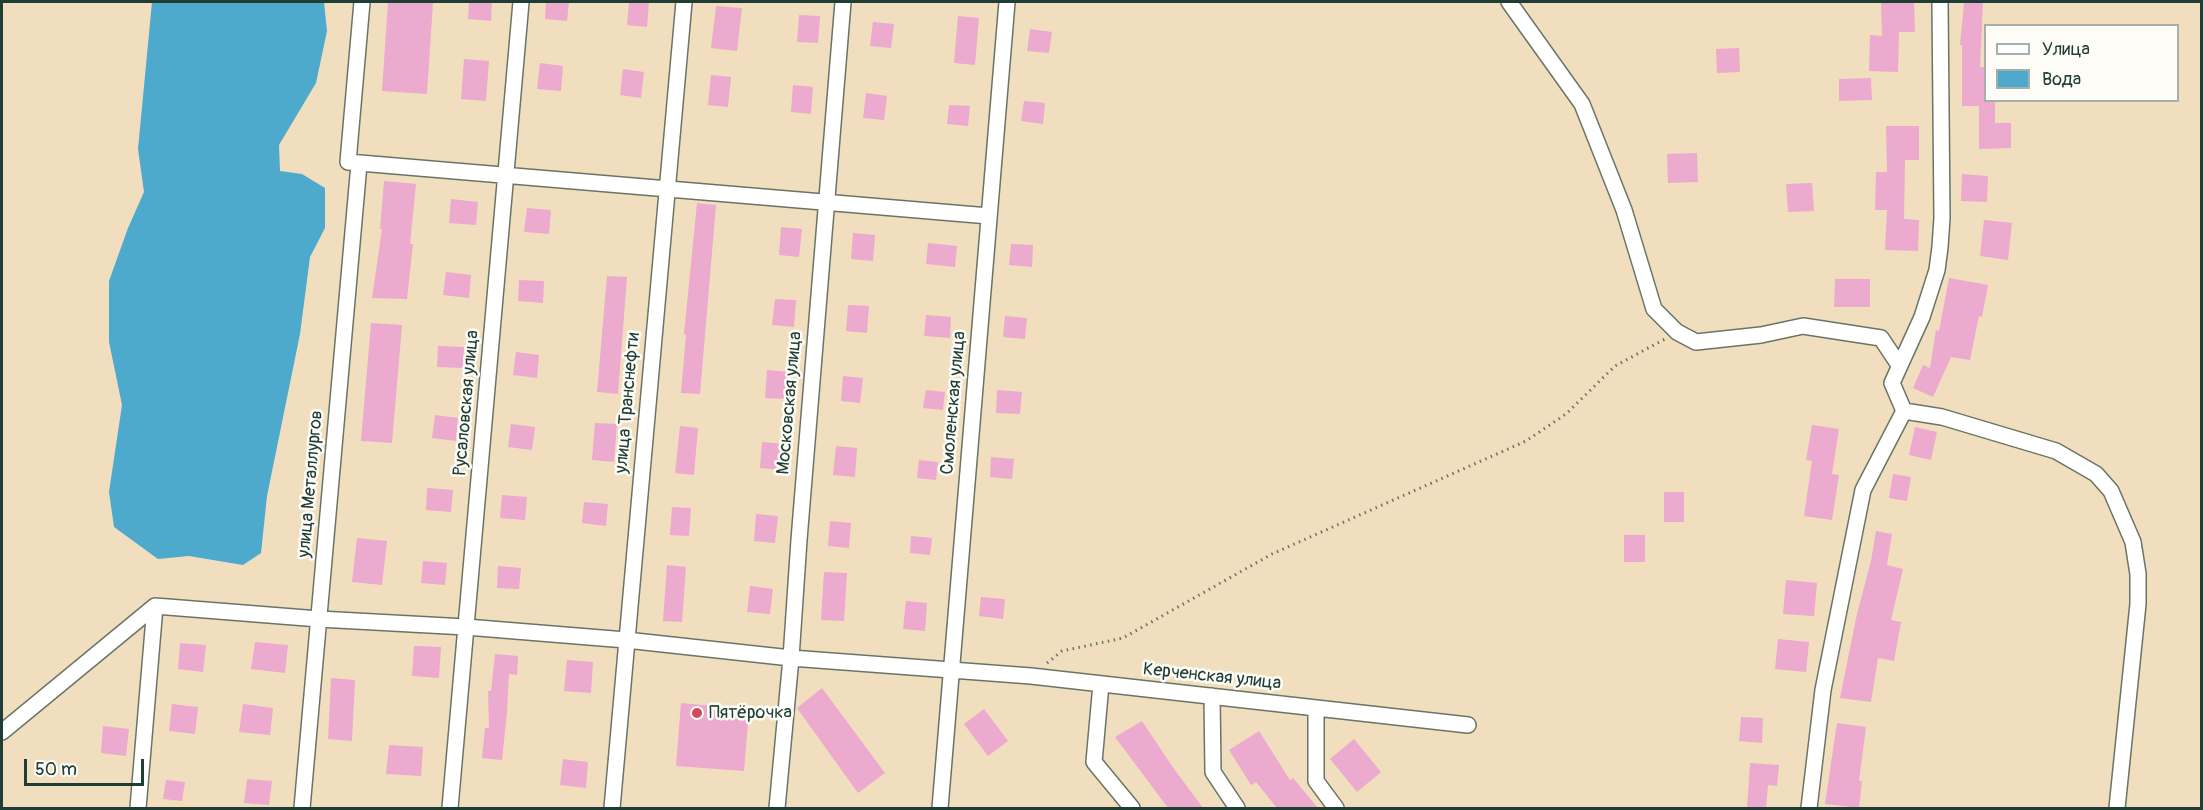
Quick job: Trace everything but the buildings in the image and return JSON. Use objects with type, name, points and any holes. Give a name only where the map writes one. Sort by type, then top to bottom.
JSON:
[{"type":"street","name":"улица Металлургов","points":[[302,808],[354,163],[362,2]]},
{"type":"street","name":"Русаловская улица","points":[[450,808],[521,2]]},
{"type":"street","name":"улица Транснефти","points":[[612,808],[684,2]]},
{"type":"street","name":"Московская улица","points":[[777,808],[843,2]]},
{"type":"street","name":"Смоленская улица","points":[[940,808],[1007,2]]},
{"type":"street","points":[[1509,2],[1582,104],[1624,210],[1654,309],[1677,333],[1696,342],[1761,335],[1803,326],[1881,338],[1899,364]]},
{"type":"street","points":[[1904,411],[1892,383],[1922,317],[1936,270],[1940,247],[1942,218],[1940,2]]},
{"type":"street","points":[[354,163],[989,216]]},
{"type":"street","points":[[1809,808],[1823,690],[1863,490],[1904,411]]},
{"type":"street","points":[[1904,411],[1942,417],[2056,451],[2096,474],[2111,490],[2133,542],[2138,574],[2117,808]]},
{"type":"street","points":[[2,732],[155,606]]},
{"type":"street","points":[[138,808],[155,606]]},
{"type":"street","name":"Керченская улица","points":[[155,606],[319,619],[466,627],[626,640],[791,658],[1031,676],[1468,725]]},
{"type":"street","points":[[1101,684],[1094,762],[1132,808]]},
{"type":"street","points":[[1212,696],[1213,772],[1237,808]]},
{"type":"street","points":[[1316,708],[1316,781],[1336,808]]},
{"type":"path","points":[[1031,676],[1062,651],[1123,638],[1272,554],[1526,441],[1566,414],[1615,366],[1677,333]]},
{"type":"water","points":[[152,2],[324,2],[327,31],[316,83],[279,145],[280,171],[302,174],[325,188],[325,228],[310,257],[300,334],[267,496],[261,553],[243,565],[189,556],[158,559],[114,527],[109,492],[122,405],[109,342],[109,281],[144,192],[138,149]]},
{"type":"place","name":"Пятёрочка","points":[[697,713]]}]
